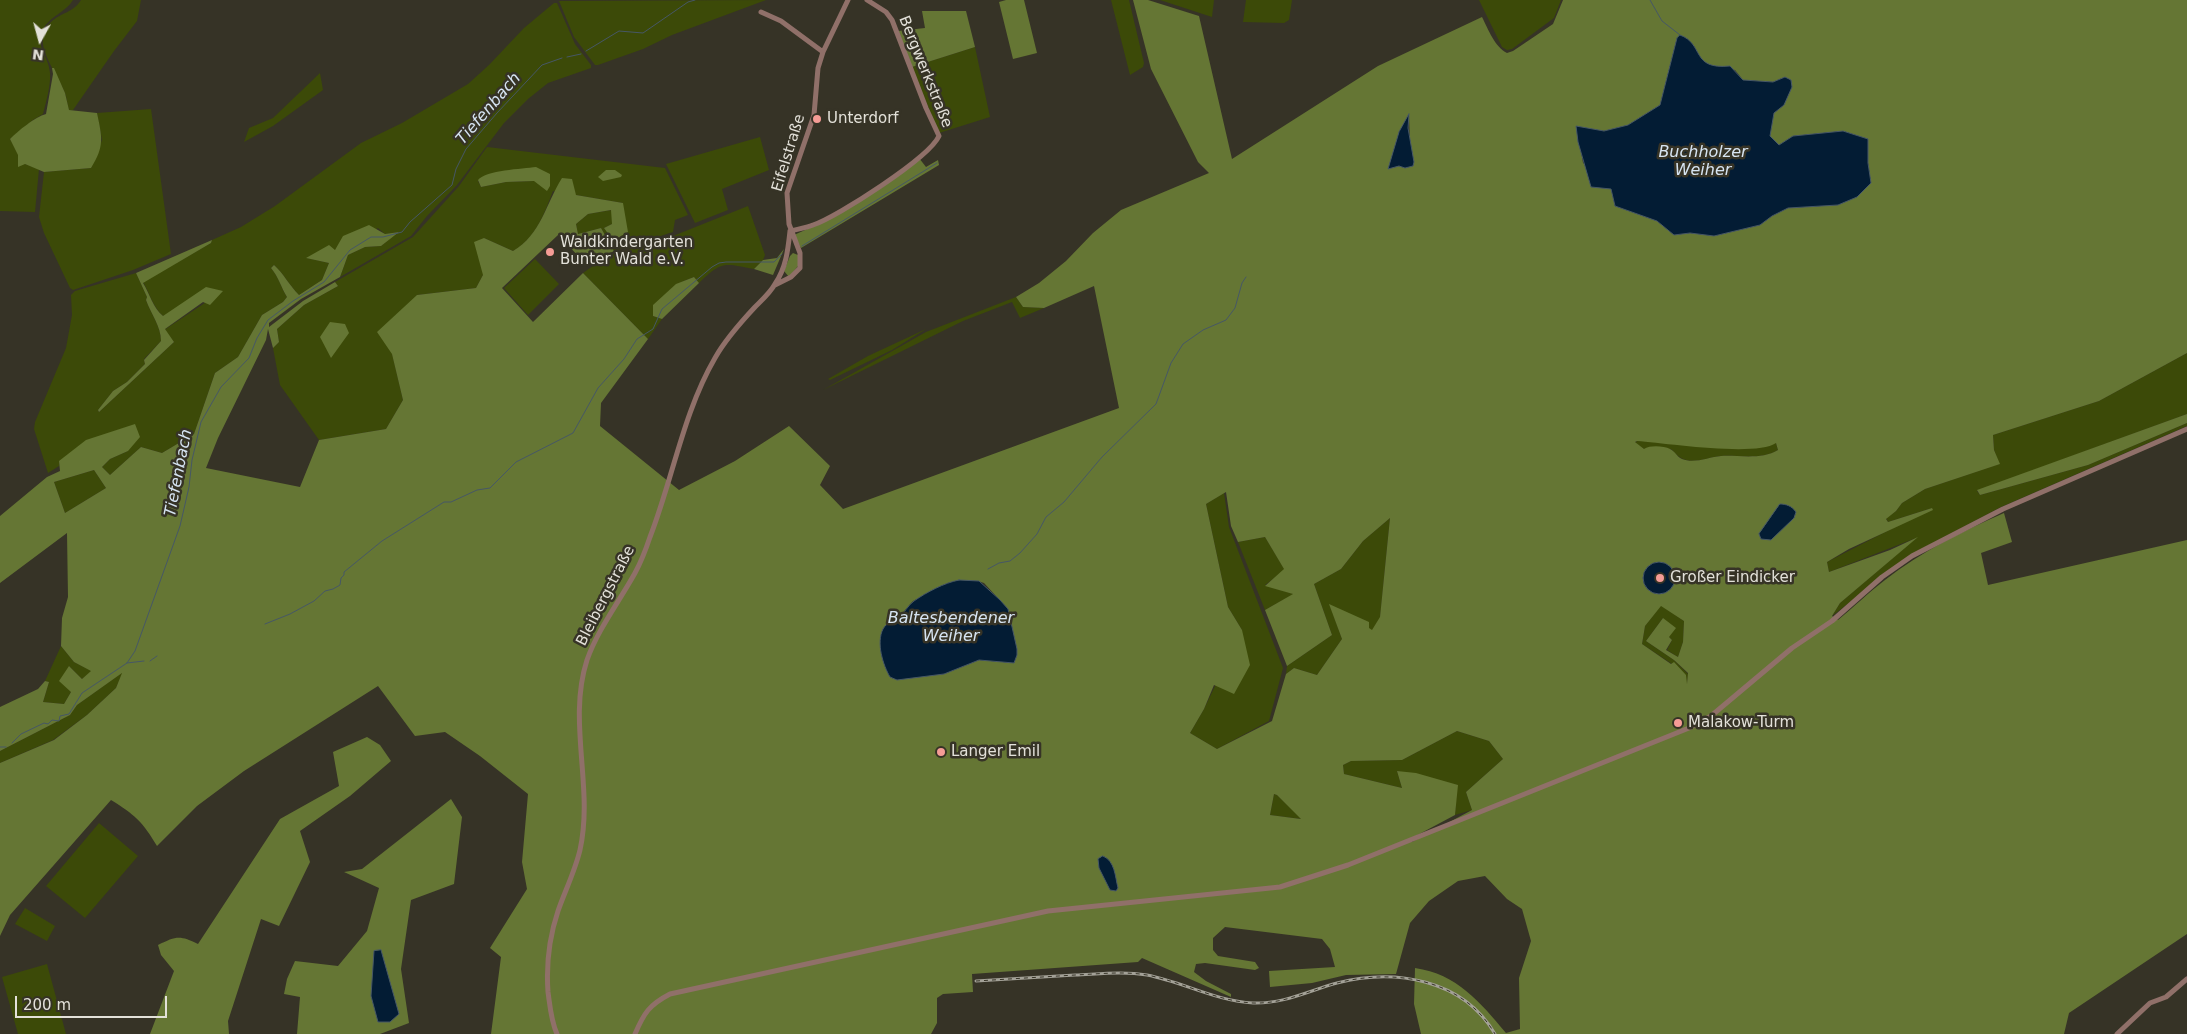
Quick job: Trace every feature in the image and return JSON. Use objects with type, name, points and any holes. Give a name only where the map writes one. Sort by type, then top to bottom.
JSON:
[{"type":"street","name":"Eifelstraße","points":[[790,231],[787,194],[814,115],[818,68],[823,52],[848,0]]},
{"type":"street","name":"Bergwerkstraße","points":[[790,231],[814,225],[883,186],[929,149],[939,136],[926,108],[892,20],[886,12],[866,0]]},
{"type":"street","points":[[761,12],[781,21],[823,52]]},
{"type":"street","points":[[790,231],[800,253]]},
{"type":"street","name":"Bleibergstraße","points":[[557,1034],[550,1010],[546,968],[549,944],[580,853],[585,826],[579,716],[581,687],[588,660],[599,633],[635,572],[650,536],[700,387],[715,356],[743,320],[774,286],[783,270],[788,252],[790,231]]},
{"type":"street","points":[[788,252],[794,249],[800,253]]},
{"type":"street","name":"Bleibergstraße","points":[[774,286],[786,280],[800,268],[800,253]]},
{"type":"street","points":[[783,270],[782,276],[786,280]]},
{"type":"street","points":[[635,1034],[645,1012],[657,1001],[670,994],[1048,911],[1280,887],[1348,865],[1689,728],[1711,716],[1792,648],[1832,621],[1882,577],[1912,556],[2002,509],[2187,429]]},
{"type":"street","points":[[2117,1034],[2150,1003],[2166,996],[2187,979]]},
{"type":"green space","points":[[0,0],[73,0],[46,25],[41,35],[41,46],[50,73],[49,88],[43,114],[10,139],[25,164],[39,169],[35,212],[0,211]]},
{"type":"green space","points":[[81,0],[141,0],[137,21],[73,110],[69,110],[61,83],[47,56],[43,38],[45,30],[51,22],[74,8]]},
{"type":"green space","points":[[766,0],[598,65],[595,65],[574,37],[559,1]]},
{"type":"green space","points":[[1024,0],[1037,53],[1013,59],[999,2]]},
{"type":"green space","points":[[1111,0],[1129,0],[1144,63],[1143,67],[1130,75]]},
{"type":"green space","points":[[1133,0],[1148,0],[1199,16],[1232,159],[1378,66],[1482,17],[1499,47],[1507,53],[1513,51],[1553,24],[1563,0],[2187,0],[2187,353],[2099,401],[1993,435],[1994,450],[2000,464],[1925,489],[1902,503],[1886,519],[1888,522],[1932,508],[1933,510],[1849,549],[1827,562],[1829,572],[1890,550],[1918,537],[1840,603],[1832,616],[1838,620],[1879,585],[1913,560],[1957,535],[2004,513],[2012,542],[1981,553],[1988,585],[2187,540],[2187,934],[2069,1013],[2064,1034],[1421,1034],[1414,1004],[1415,968],[1430,971],[1455,983],[1477,1000],[1506,1033],[1520,1029],[1519,978],[1531,941],[1522,909],[1507,899],[1485,876],[1458,881],[1429,901],[1410,923],[1396,974],[1346,975],[1312,983],[1270,987],[1269,971],[1335,967],[1330,949],[1322,939],[1225,927],[1213,938],[1213,950],[1218,956],[1255,962],[1259,968],[1255,970],[1205,963],[1196,964],[1194,972],[1206,981],[1231,994],[1231,997],[1142,958],[1138,962],[972,974],[973,992],[943,994],[937,998],[937,1023],[931,1034],[491,1034],[501,957],[490,948],[527,889],[522,862],[528,794],[480,756],[445,732],[415,736],[378,686],[244,771],[197,806],[157,846],[137,819],[111,800],[10,915],[0,936],[0,763],[54,740],[87,715],[116,688],[122,673],[77,705],[70,715],[0,751],[0,707],[38,689],[45,681],[49,682],[43,702],[64,704],[71,692],[59,681],[69,666],[82,679],[91,671],[74,662],[61,646],[62,618],[68,597],[67,533],[0,583],[0,516],[47,477],[60,471],[59,461],[86,440],[135,424],[140,437],[128,451],[110,459],[102,467],[110,475],[141,447],[162,453],[194,434],[215,373],[238,357],[262,315],[283,302],[287,297],[271,268],[274,265],[299,295],[322,280],[329,263],[306,258],[329,245],[335,250],[343,236],[369,225],[385,234],[399,232],[381,246],[365,247],[348,255],[340,277],[301,299],[269,323],[269,327],[303,301],[335,282],[338,286],[304,305],[277,329],[279,342],[273,348],[268,329],[266,340],[218,438],[206,468],[300,487],[319,440],[386,429],[403,400],[392,354],[377,332],[417,295],[476,288],[483,275],[474,242],[484,238],[513,251],[537,227],[562,178],[572,179],[576,195],[623,203],[628,232],[621,236],[619,249],[604,228],[612,224],[611,210],[588,214],[576,224],[578,234],[601,228],[614,251],[587,265],[558,235],[502,288],[533,322],[583,273],[648,339],[601,403],[600,426],[679,490],[735,461],[789,426],[830,466],[820,485],[843,509],[1119,408],[1094,286],[1044,308],[1023,307],[1016,297],[1039,283],[1066,261],[1093,233],[1121,210],[1209,173],[1198,162],[1151,69]],"holes":[[[1677,38],[1694,46],[1700,59],[1709,65],[1735,70],[1743,80],[1773,82],[1785,77],[1784,105],[1774,113],[1769,136],[1779,145],[1793,136],[1843,131],[1868,139],[1868,163],[1871,183],[1838,205],[1788,208],[1760,225],[1714,236],[1690,233],[1674,235],[1657,221],[1615,206],[1612,189],[1583,163],[1577,127],[1604,131],[1628,125],[1660,105]],[[1409,115],[1410,144],[1406,168],[1399,166],[1399,132]],[[1635,442],[1731,449],[1750,449],[1776,443],[1778,450],[1758,456],[1721,456],[1691,461],[1682,459],[1672,450],[1664,447],[1653,446],[1644,449]],[[94,470],[106,488],[65,513],[54,482]],[[1226,492],[1231,526],[1238,542],[1265,537],[1284,569],[1265,586],[1293,594],[1265,610],[1287,666],[1332,635],[1314,584],[1341,569],[1363,541],[1390,518],[1380,617],[1372,630],[1369,628],[1369,622],[1329,604],[1342,639],[1317,675],[1294,668],[1286,674],[1272,721],[1217,749],[1190,733],[1204,709],[1214,685],[1234,694],[1250,665],[1242,630],[1228,607],[1206,504]],[[978,581],[984,583],[1008,609],[1017,655],[1014,663],[979,660],[944,674],[893,679],[881,635],[889,622],[899,617],[913,601],[950,582]],[[1661,606],[1684,621],[1683,642],[1678,657],[1666,650],[1672,640],[1669,637],[1676,628],[1663,618],[1646,641],[1674,660],[1688,673],[1687,684],[1686,675],[1674,662],[1671,664],[1642,644],[1645,626]],[[1457,731],[1489,741],[1503,759],[1466,792],[1472,810],[1412,842],[1410,839],[1455,815],[1458,785],[1416,773],[1397,771],[1402,788],[1344,774],[1343,765],[1351,761],[1402,760]],[[1274,794],[1301,819],[1270,815]]]},
{"type":"green space","points":[[1160,0],[1214,0],[1212,17]]},
{"type":"green space","points":[[1246,0],[1292,0],[1289,20],[1284,23],[1243,22]]},
{"type":"green space","points":[[1479,0],[1561,0],[1554,18],[1512,49],[1507,50],[1502,47]]},
{"type":"green space","points":[[554,3],[557,3],[575,44],[591,65],[591,68],[548,83],[528,99],[504,123],[457,185],[427,216],[411,236],[340,277],[348,255],[365,247],[381,246],[398,232],[385,234],[378,228],[335,250],[307,258],[329,263],[322,280],[299,295],[274,265],[271,268],[287,297],[283,302],[262,315],[238,357],[215,373],[194,434],[162,453],[141,447],[110,475],[102,467],[110,459],[128,451],[59,461],[59,466],[48,473],[34,429],[35,422],[66,348],[72,315],[71,295],[75,291],[136,273],[161,336],[161,341],[144,359],[145,364],[127,382],[113,391],[98,410],[99,412],[174,342],[164,330],[223,291],[163,316],[154,304],[143,282],[211,243],[212,240],[241,227],[275,206],[361,143],[402,123],[468,84],[524,28]]},
{"type":"green space","points":[[922,11],[966,11],[975,47],[912,67],[898,31],[925,28]]},
{"type":"green space","points":[[975,47],[990,117],[939,133],[912,67]]},
{"type":"green space","points":[[52,68],[54,68],[65,93],[69,110],[97,113],[101,141],[99,154],[91,168],[44,172],[25,164],[18,167],[18,155],[10,139],[32,121],[46,114],[53,74]]},
{"type":"green space","points":[[320,73],[323,90],[273,126],[244,142],[249,128],[273,118]]},
{"type":"green space","points":[[151,109],[171,254],[133,270],[73,290],[70,288],[44,233],[39,217],[44,172],[91,168],[102,140],[97,113]]},
{"type":"green space","points":[[760,137],[769,170],[722,189],[728,210],[695,223],[666,164]]},
{"type":"green space","points":[[487,147],[665,168],[688,215],[675,220],[673,232],[614,251],[601,228],[578,234],[576,224],[588,214],[612,210],[612,224],[604,228],[619,248],[623,203],[553,191],[538,225],[521,246],[513,251],[484,238],[483,275],[476,288],[417,295],[392,353],[403,400],[386,429],[319,440],[280,385],[273,348],[279,342],[277,329],[304,305],[338,286],[335,282],[413,237],[459,186]],"holes":[[[550,174],[534,181],[506,182],[481,187],[478,181]]]},
{"type":"green space","points":[[919,158],[926,167],[938,160],[939,165],[801,248],[794,235],[814,226],[883,187]]},
{"type":"green space","points":[[536,167],[550,174],[550,186],[547,191],[534,181],[506,182],[481,187],[478,180],[496,172]]},
{"type":"green space","points":[[606,170],[615,170],[622,175],[621,177],[603,181],[598,177]]},
{"type":"green space","points":[[748,206],[765,255],[763,260],[754,269],[729,265],[718,267],[699,283],[694,277],[673,287],[653,316],[662,319],[648,339],[583,273],[607,256],[663,240]]},
{"type":"green space","points":[[212,240],[211,243],[143,283],[154,305],[163,316],[206,287],[223,291],[210,305],[203,302],[165,329],[174,342],[99,412],[98,410],[113,391],[127,382],[145,364],[144,360],[161,341],[158,325],[136,273]]},
{"type":"green space","points":[[784,249],[773,275],[754,269],[763,260],[777,258]]},
{"type":"green space","points":[[793,253],[798,255],[798,266],[789,277],[784,271]]},
{"type":"green space","points":[[535,259],[559,284],[528,315],[504,288]]},
{"type":"green space","points":[[694,277],[699,283],[662,319],[653,316],[653,305],[676,284]]},
{"type":"green space","points":[[1016,297],[1023,307],[1044,308],[1020,318],[1012,302],[963,321],[823,390],[926,332]]},
{"type":"green space","points":[[330,322],[345,324],[349,333],[331,358],[320,337]]},
{"type":"green space","points":[[926,329],[892,350],[830,380],[828,379],[868,356]]},
{"type":"green space","points":[[2187,353],[2187,414],[1977,491],[1980,495],[2088,465],[2187,423],[2187,426],[2001,507],[1912,554],[1832,616],[1840,603],[1916,538],[1829,572],[1827,562],[1932,508],[1888,522],[1886,518],[1896,511],[1902,503],[1925,489],[1999,464],[1994,450],[1993,435],[2099,401]]},
{"type":"green space","points":[[2187,414],[2187,423],[2088,465],[1980,495],[1977,490]]},
{"type":"green space","points":[[1637,441],[1776,443],[1778,450],[1758,456],[1721,456],[1692,461],[1681,458],[1671,449],[1644,449],[1635,443]]},
{"type":"green space","points":[[94,470],[106,488],[65,513],[54,482]]},
{"type":"green space","points":[[1224,493],[1229,527],[1283,668],[1269,721],[1217,749],[1190,733],[1204,709],[1242,630],[1228,607],[1206,504]]},
{"type":"green space","points":[[1390,518],[1380,618],[1372,631],[1330,605],[1342,639],[1317,675],[1294,668],[1286,674],[1287,666],[1332,635],[1314,584],[1341,569],[1363,541]]},
{"type":"green space","points":[[1265,537],[1285,570],[1265,585],[1294,594],[1265,610],[1238,542]]},
{"type":"green space","points":[[1661,605],[1684,621],[1683,642],[1678,657],[1667,650],[1672,640],[1669,637],[1663,618],[1646,641],[1674,660],[1688,674],[1687,685],[1674,663],[1672,664],[1642,644],[1645,626]]},
{"type":"green space","points":[[61,646],[74,662],[92,671],[82,679],[69,666],[71,692],[64,704],[43,702],[49,682],[45,681]]},
{"type":"green space","points":[[123,672],[116,688],[87,715],[53,740],[0,763],[0,751],[70,715],[77,705]]},
{"type":"green space","points":[[1457,731],[1489,741],[1503,759],[1466,792],[1472,810],[1455,815],[1457,785],[1397,771],[1402,788],[1344,774],[1343,765],[1351,761],[1402,760]]},
{"type":"green space","points":[[367,737],[380,745],[391,761],[350,796],[300,831],[310,862],[279,926],[261,919],[228,1021],[229,1034],[150,1034],[174,971],[161,955],[158,945],[178,938],[187,939],[198,944],[280,819],[339,786],[333,752]]},
{"type":"green space","points":[[1274,794],[1277,795],[1302,819],[1270,815]]},
{"type":"green space","points":[[451,799],[462,817],[454,884],[411,900],[401,969],[409,1023],[380,1034],[297,1034],[300,997],[284,994],[287,979],[295,961],[338,966],[367,931],[379,888],[344,872],[362,869]]},
{"type":"green space","points":[[99,823],[138,856],[85,918],[46,886]]},
{"type":"green space","points":[[25,908],[55,926],[47,941],[15,924]]},
{"type":"green space","points":[[47,964],[66,1034],[18,1034],[2,977]]},
{"type":"water","name":"Buchholzer Weiher","points":[[1680,35],[1693,44],[1703,60],[1717,66],[1730,66],[1743,80],[1773,82],[1785,77],[1791,80],[1792,87],[1784,105],[1774,113],[1770,136],[1779,145],[1793,136],[1843,131],[1868,139],[1868,163],[1871,183],[1857,197],[1838,205],[1788,208],[1760,225],[1714,236],[1690,233],[1674,235],[1657,221],[1615,206],[1611,189],[1591,187],[1578,142],[1576,126],[1604,131],[1628,125],[1660,105],[1677,38]]},
{"type":"water","points":[[1409,114],[1408,128],[1414,162],[1413,166],[1405,168],[1399,166],[1388,169],[1399,132]]},
{"type":"water","points":[[1780,504],[1789,506],[1796,512],[1794,518],[1771,540],[1761,539],[1759,534]]},
{"type":"water","points":[[1659,562],[1671,566],[1675,578],[1671,590],[1659,594],[1647,590],[1643,578],[1647,566]]},
{"type":"water","name":"Baltesbendener Weiher","points":[[959,580],[979,581],[1008,609],[1017,649],[1014,663],[979,660],[944,674],[897,680],[890,677],[880,647],[883,629],[919,598],[930,591]]},
{"type":"water","points":[[1103,856],[1110,861],[1114,869],[1118,888],[1116,891],[1110,890],[1099,868],[1098,859]]},
{"type":"water","points":[[381,950],[399,1014],[390,1022],[378,1022],[371,996],[374,951]]},
{"type":"waterway","name":"Tiefenbach","points":[[586,51],[619,31],[643,33],[688,2],[695,0]]},
{"type":"waterway","points":[[1650,0],[1662,21],[1680,35]]},
{"type":"waterway","name":"Tiefenbach","points":[[567,57],[581,54]]},
{"type":"waterway","name":"Tiefenbach","points":[[12,743],[21,734],[44,723],[48,724],[52,720],[59,721],[60,716],[69,714],[82,693],[127,663],[135,651],[180,526],[201,422],[221,387],[249,358],[257,338],[268,320],[293,301],[324,282],[350,250],[371,237],[383,237],[402,232],[410,222],[452,185],[456,169],[466,149],[497,113],[542,65],[562,58]]},
{"type":"waterway","points":[[802,246],[937,163]]},
{"type":"waterway","points":[[265,624],[290,614],[314,601],[325,591],[340,585],[344,572],[382,541],[444,502],[451,502],[477,490],[490,488],[516,462],[573,433],[598,388],[624,359],[637,339],[653,329],[662,309],[712,267],[726,262],[774,262],[782,254]]},
{"type":"waterway","points":[[988,569],[999,563],[1010,561],[1020,553],[1037,534],[1046,517],[1064,502],[1102,457],[1156,404],[1171,363],[1183,344],[1203,330],[1226,320],[1235,308],[1242,283],[1246,277]]},
{"type":"waterway","points":[[150,661],[157,656]]},
{"type":"waterway","points":[[127,663],[144,661]]},
{"type":"waterway","name":"Tiefenbach","points":[[0,747],[6,747]]},
{"type":"railway","points":[[976,981],[1120,973],[1138,974],[1160,978],[1239,1002],[1264,1003],[1286,999],[1337,983],[1359,979],[1404,978],[1426,982],[1446,990],[1465,1001],[1481,1015],[1495,1034]]},
{"type":"place","name":"Unterdorf","points":[[817,119]]},
{"type":"place","name":"Waldkindergarten Bunter Wald e.V.","points":[[550,252]]},
{"type":"place","name":"Großer Eindicker","points":[[1660,578]]},
{"type":"place","name":"Malakow-Turm","points":[[1678,723]]},
{"type":"place","name":"Langer Emil","points":[[941,752]]}]
